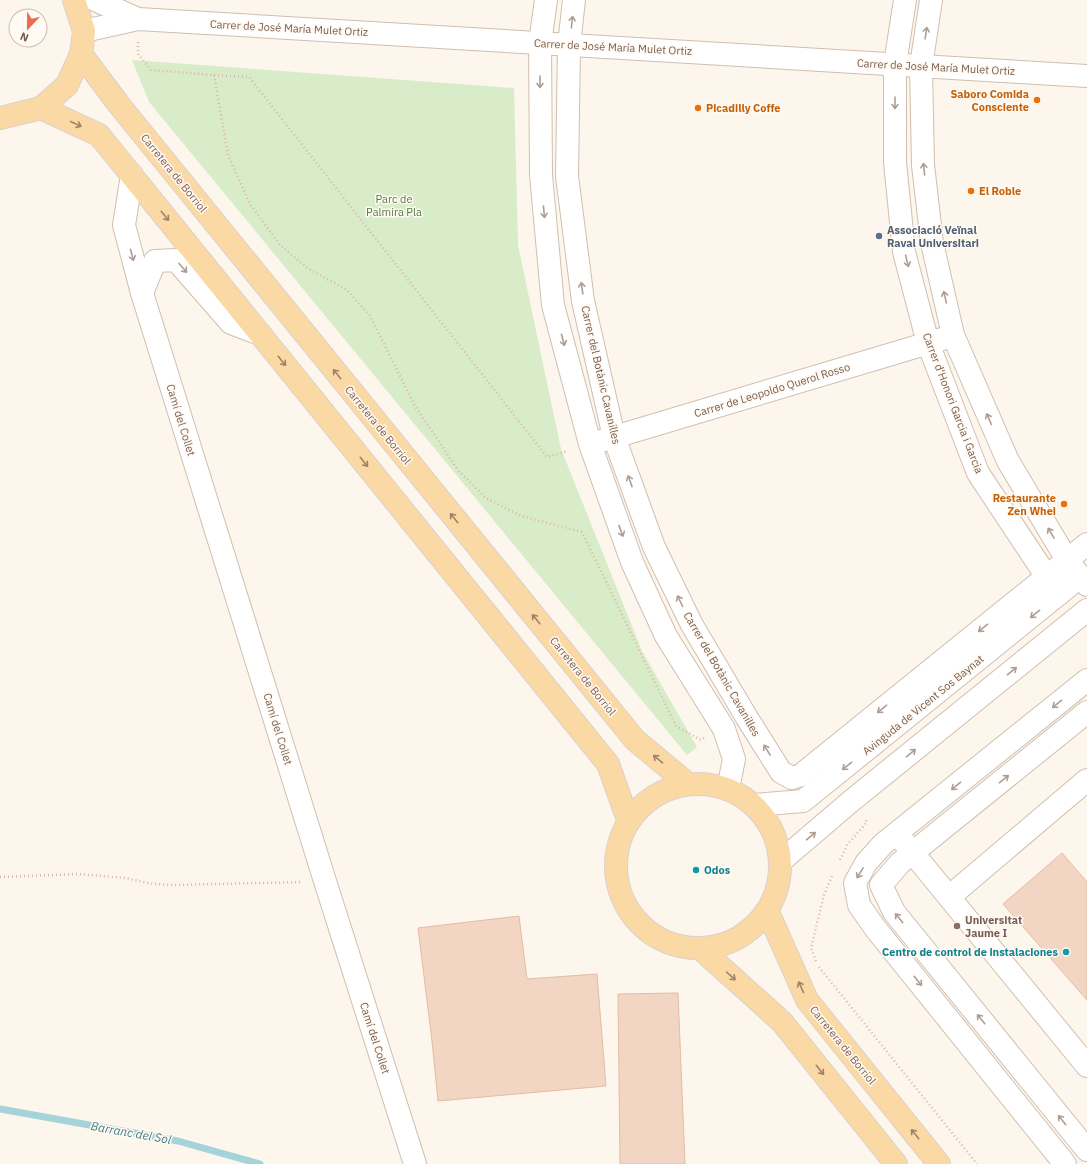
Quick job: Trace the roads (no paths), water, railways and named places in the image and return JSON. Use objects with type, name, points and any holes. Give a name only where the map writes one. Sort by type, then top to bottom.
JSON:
[{"type":"main road","points":[[0,118],[41,108],[67,85],[81,54],[84,31],[74,0]]},
{"type":"main road","name":"Carretera de Borriol","points":[[81,54],[120,106],[635,740],[688,784]]},
{"type":"main road","points":[[41,108],[99,135],[132,175],[608,764],[628,820]]},
{"type":"main road","points":[[688,784],[728,789],[754,805],[773,830],[781,861],[778,888],[768,912],[740,939],[702,950],[658,940],[625,908],[614,864],[628,820],[654,795],[688,784]]},
{"type":"main road","name":"Carretera de Borriol","points":[[768,912],[807,1000],[939,1164]]},
{"type":"main road","points":[[702,950],[782,1022],[896,1164]]},
{"type":"street","name":"Carrer de José María Mulet Ortiz","points":[[95,0],[138,19]]},
{"type":"street","points":[[546,0],[540,43],[541,176],[553,305],[590,444],[632,562],[666,636],[724,729],[734,759],[728,789]]},
{"type":"street","name":"Carrer del Botànic Cavanilles","points":[[574,0],[569,45],[566,176],[584,301],[614,437],[654,547],[692,625],[781,772],[792,778]]},
{"type":"street","name":"Carrer d'Honori Garcia i Garcia","points":[[905,0],[895,64],[895,162],[904,252],[928,343],[978,473],[1053,586]]},
{"type":"street","points":[[931,0],[921,66],[924,165],[932,243],[953,336],[1008,461],[1067,560],[1085,578]]},
{"type":"street","name":"Carrer de José María Mulet Ortiz","points":[[84,31],[138,19],[1087,76]]},
{"type":"street","name":"Camí del Collet","points":[[132,175],[124,225],[142,293],[324,878],[415,1164]]},
{"type":"street","points":[[142,293],[155,260],[176,260],[231,323],[260,334]]},
{"type":"street","name":"Carrer de Leopoldo Querol Rosso","points":[[590,444],[953,336]]},
{"type":"street","name":"Avinguda de Vicent Sos Baynat","points":[[754,805],[803,801],[1053,586],[1067,560],[1087,544]]},
{"type":"street","name":"Avinguda de Vicent Sos Baynat","points":[[792,778],[801,775],[1053,586],[1085,578]]},
{"type":"street","points":[[781,861],[850,802],[1085,615]]},
{"type":"street","points":[[1083,692],[883,844],[866,863],[855,883],[859,905],[875,928],[1066,1164],[1086,1149],[894,912],[881,885],[900,863],[1087,712]]},
{"type":"street","points":[[949,897],[1087,780]]},
{"type":"street","points":[[897,834],[1087,1066]]},
{"type":"waterway","name":"Barranc del Sol","points":[[0,1109],[178,1141],[260,1164]]},
{"type":"place","name":"Saboro Comida Consciente","points":[[1037,100]]},
{"type":"place","name":"Picadilly Coffe","points":[[698,108]]},
{"type":"place","name":"El Roble","points":[[971,191]]},
{"type":"place","name":"Associació Veïnal Raval Universitari","points":[[879,236]]},
{"type":"place","name":"Restaurante Zen Whei","points":[[1064,504]]},
{"type":"place","name":"Odos","points":[[696,870]]},
{"type":"place","name":"Universitat Jaume I","points":[[957,926]]},
{"type":"place","name":"Centro de control de instalaciones","points":[[1066,952]]},
{"type":"park label","name":"Parc de Palmira Pla","points":[[394,205]]}]
